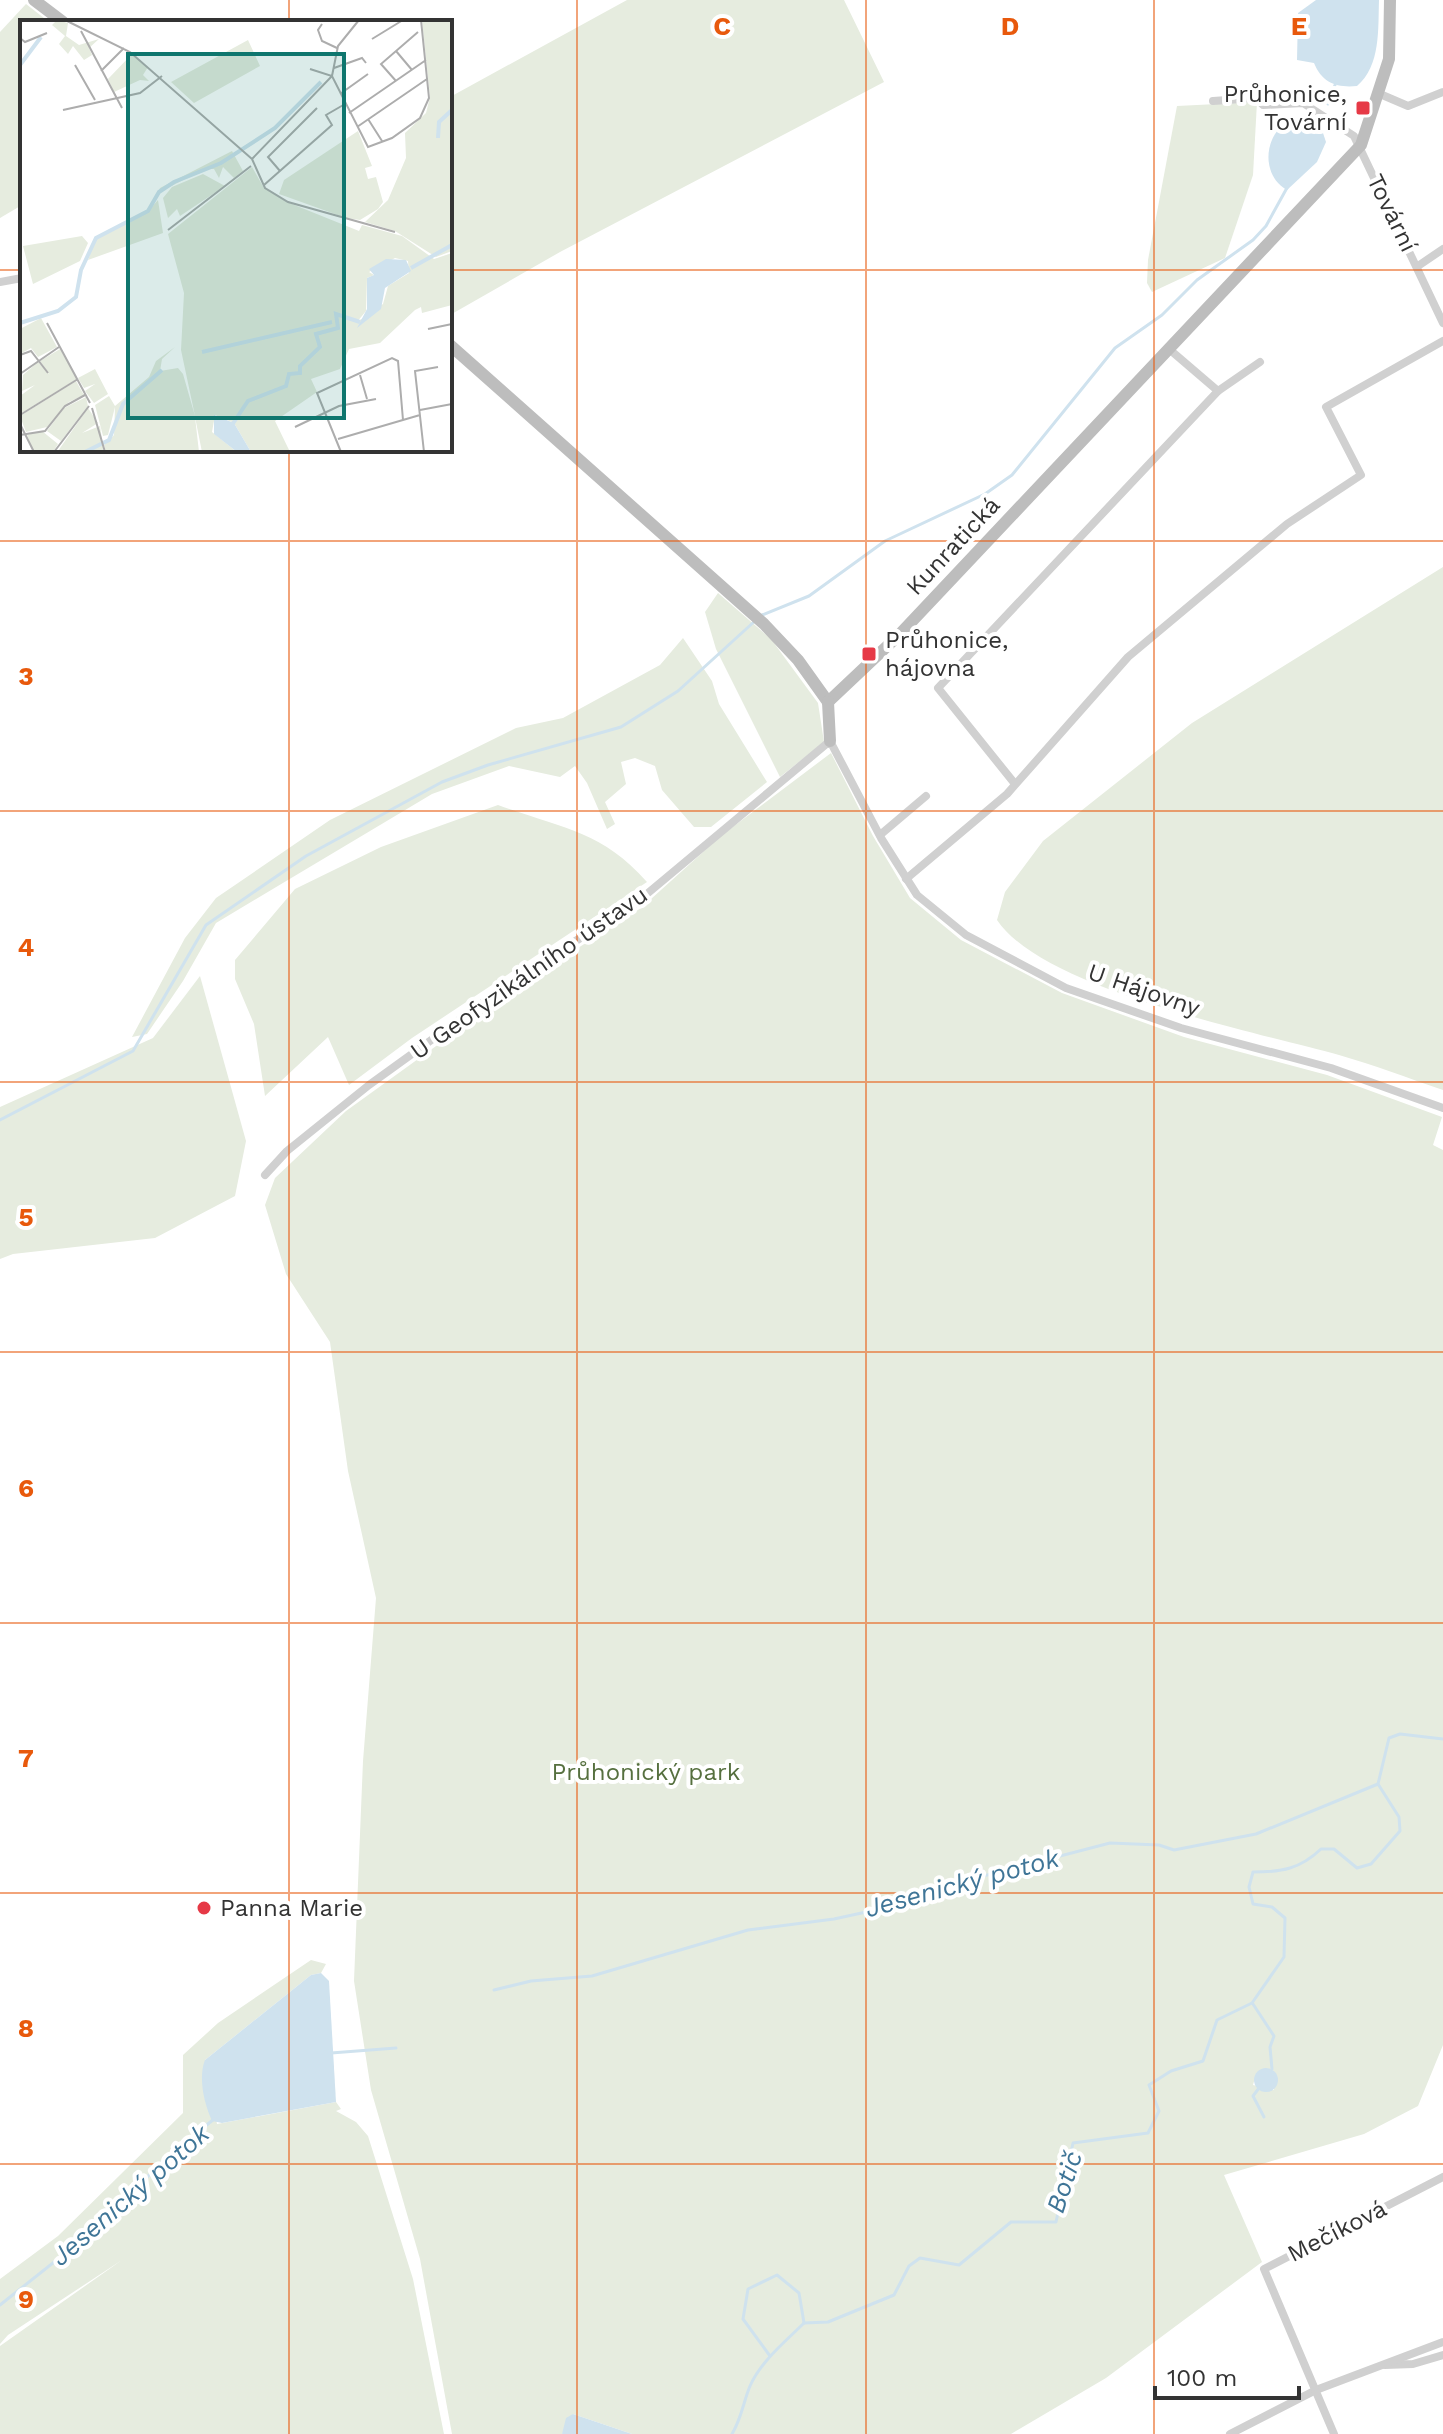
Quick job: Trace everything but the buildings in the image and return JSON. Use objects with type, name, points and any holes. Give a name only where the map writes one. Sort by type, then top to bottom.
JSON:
[{"type":"street","points":[[34,0],[60,20]]},
{"type":"street","name":"Kunratická","points":[[828,702],[866,669],[1361,145],[1389,59],[1390,0]]},
{"type":"street","points":[[1380,94],[1408,106],[1443,92]]},
{"type":"street","points":[[1213,101],[1256,98],[1263,105],[1303,103],[1354,136],[1361,145]]},
{"type":"street","name":"Tovární","points":[[1361,145],[1443,323]]},
{"type":"street","points":[[1418,266],[1443,249]]},
{"type":"street","points":[[0,282],[20,278]]},
{"type":"street","points":[[906,879],[1015,784],[1128,657],[1287,524],[1361,475],[1326,407],[1443,341]]},
{"type":"street","points":[[452,347],[764,624],[798,660],[828,702]]},
{"type":"street","points":[[1169,349],[1218,391]]},
{"type":"street","points":[[1015,784],[938,688],[1218,391],[1260,362]]},
{"type":"street","name":"U Hájovny","points":[[828,702],[830,741],[906,879],[917,895],[966,935],[1066,988],[1181,1028],[1331,1068],[1443,1108]]},
{"type":"street","name":"U Geofyzikálního ústavu","points":[[265,1175],[287,1151],[369,1085],[520,976],[636,903],[830,741]]},
{"type":"street","points":[[880,835],[926,796]]},
{"type":"street","name":"Mečíková","points":[[1316,2390],[1264,2269],[1443,2177]]},
{"type":"street","points":[[1230,2434],[1316,2390],[1443,2342]]},
{"type":"street","points":[[1380,2366],[1413,2364],[1443,2355]]},
{"type":"street","points":[[1316,2390],[1334,2434]]},
{"type":"green space","points":[[627,0],[844,0],[884,82],[560,252],[452,314],[452,96]]},
{"type":"green space","points":[[26,4],[46,20],[20,20],[20,206],[0,218],[0,32]]},
{"type":"green space","points":[[1257,102],[1253,175],[1225,258],[1152,292],[1147,283],[1148,260],[1177,106]]},
{"type":"green space","points":[[1443,567],[1443,1090],[1352,1059],[1207,1021],[1104,987],[1059,967],[1022,945],[997,920],[1005,892],[1043,841],[1192,723]]},
{"type":"green space","points":[[718,593],[771,639],[818,703],[824,742],[780,777],[716,649],[705,612]]},
{"type":"green space","points":[[683,638],[712,681],[719,704],[767,782],[711,827],[694,827],[662,790],[655,766],[635,758],[621,762],[626,784],[605,802],[615,824],[607,829],[587,783],[575,766],[560,777],[509,766],[432,794],[216,923],[183,981],[147,1034],[132,1037],[185,938],[216,898],[330,820],[516,728],[563,718],[660,665]]},
{"type":"green space","name":"Průhonický park","points":[[831,753],[873,836],[910,898],[961,940],[1062,993],[1184,1037],[1327,1075],[1442,1117],[1433,1145],[1443,1150],[1443,2045],[1418,2106],[1364,2134],[1224,2175],[1262,2262],[1106,2378],[1011,2434],[632,2434],[573,2414],[562,2434],[452,2434],[420,2259],[371,2090],[354,1981],[363,1761],[376,1598],[348,1471],[330,1342],[286,1274],[265,1205],[275,1178],[346,1111],[529,979],[641,908],[722,835]],"holes":[[[1272,2069],[1274,2090],[1253,2085],[1256,2074]]]},
{"type":"green space","points":[[498,805],[596,841],[613,851],[647,882],[412,1038],[349,1085],[328,1037],[265,1096],[254,1024],[235,979],[235,960],[295,889],[381,847]]},
{"type":"green space","points":[[200,976],[246,1141],[235,1196],[155,1238],[13,1254],[0,1259],[0,1107],[153,1038]]},
{"type":"green space","points":[[311,1960],[326,1964],[321,1973],[311,1975],[205,2060],[217,2124],[336,2102],[341,2109],[336,2111],[356,2122],[368,2136],[413,2279],[444,2434],[0,2434],[0,2346],[122,2260],[8,2335],[0,2344],[0,2279],[58,2236],[183,2113],[183,2055],[218,2023]]},
{"type":"water","points":[[1316,0],[1379,0],[1374,57],[1365,78],[1357,86],[1331,83],[1321,75],[1314,63],[1297,60],[1298,13]]},
{"type":"water","points":[[1289,121],[1320,124],[1326,142],[1317,162],[1287,190],[1272,175],[1268,155],[1274,135]]},
{"type":"water","points":[[321,1973],[329,1981],[336,2102],[222,2123],[212,2121],[203,2090],[205,2060],[311,1975]]},
{"type":"water","points":[[1266,2068],[1274,2072],[1278,2080],[1274,2088],[1266,2092],[1258,2088],[1254,2080],[1258,2072]]},
{"type":"water","points":[[573,2414],[632,2434],[562,2434],[566,2418]]},
{"type":"waterway","points":[[1328,104],[1335,85]]},
{"type":"waterway","points":[[762,615],[809,596],[885,541],[985,494],[1012,475],[1115,348],[1162,315],[1197,280],[1253,240],[1266,226],[1288,186]]},
{"type":"waterway","points":[[0,1120],[133,1051],[206,925],[306,856],[442,782],[488,765],[621,727],[678,691],[756,620]]},
{"type":"waterway","name":"Botič","points":[[732,2434],[760,2368],[804,2323],[828,2322],[894,2295],[909,2266],[920,2258],[959,2265],[1011,2222],[1056,2222],[1073,2143],[1148,2133],[1159,2111],[1149,2085],[1171,2071],[1203,2061],[1217,2020],[1252,2003],[1284,1957],[1285,1918],[1272,1907],[1253,1904],[1249,1887],[1253,1872],[1290,1868],[1321,1849],[1334,1849],[1357,1868],[1371,1864],[1400,1831],[1399,1817],[1378,1784],[1389,1738],[1400,1734],[1443,1739]]},
{"type":"waterway","name":"Jesenický potok","points":[[494,1990],[531,1981],[592,1976],[748,1930],[834,1919],[903,1904],[937,1888],[1110,1843],[1159,1845],[1174,1850],[1256,1834],[1378,1784]]},
{"type":"waterway","points":[[1253,2004],[1274,2036],[1270,2047],[1272,2069]]},
{"type":"waterway","name":"Jesenický potok","points":[[331,2053],[396,2048]]},
{"type":"waterway","points":[[1259,2088],[1253,2096],[1264,2117]]},
{"type":"waterway","name":"Jesenický potok","points":[[0,2305],[97,2228],[163,2161],[214,2119]]},
{"type":"waterway","points":[[770,2356],[743,2319],[748,2289],[777,2275],[799,2293],[804,2323]]},
{"type":"place","name":"Průhonice, Tovární","points":[[1363,108]]},
{"type":"place","name":"Průhonice, hájovna","points":[[869,654]]},
{"type":"place","name":"Panna Marie","points":[[204,1908]]}]
